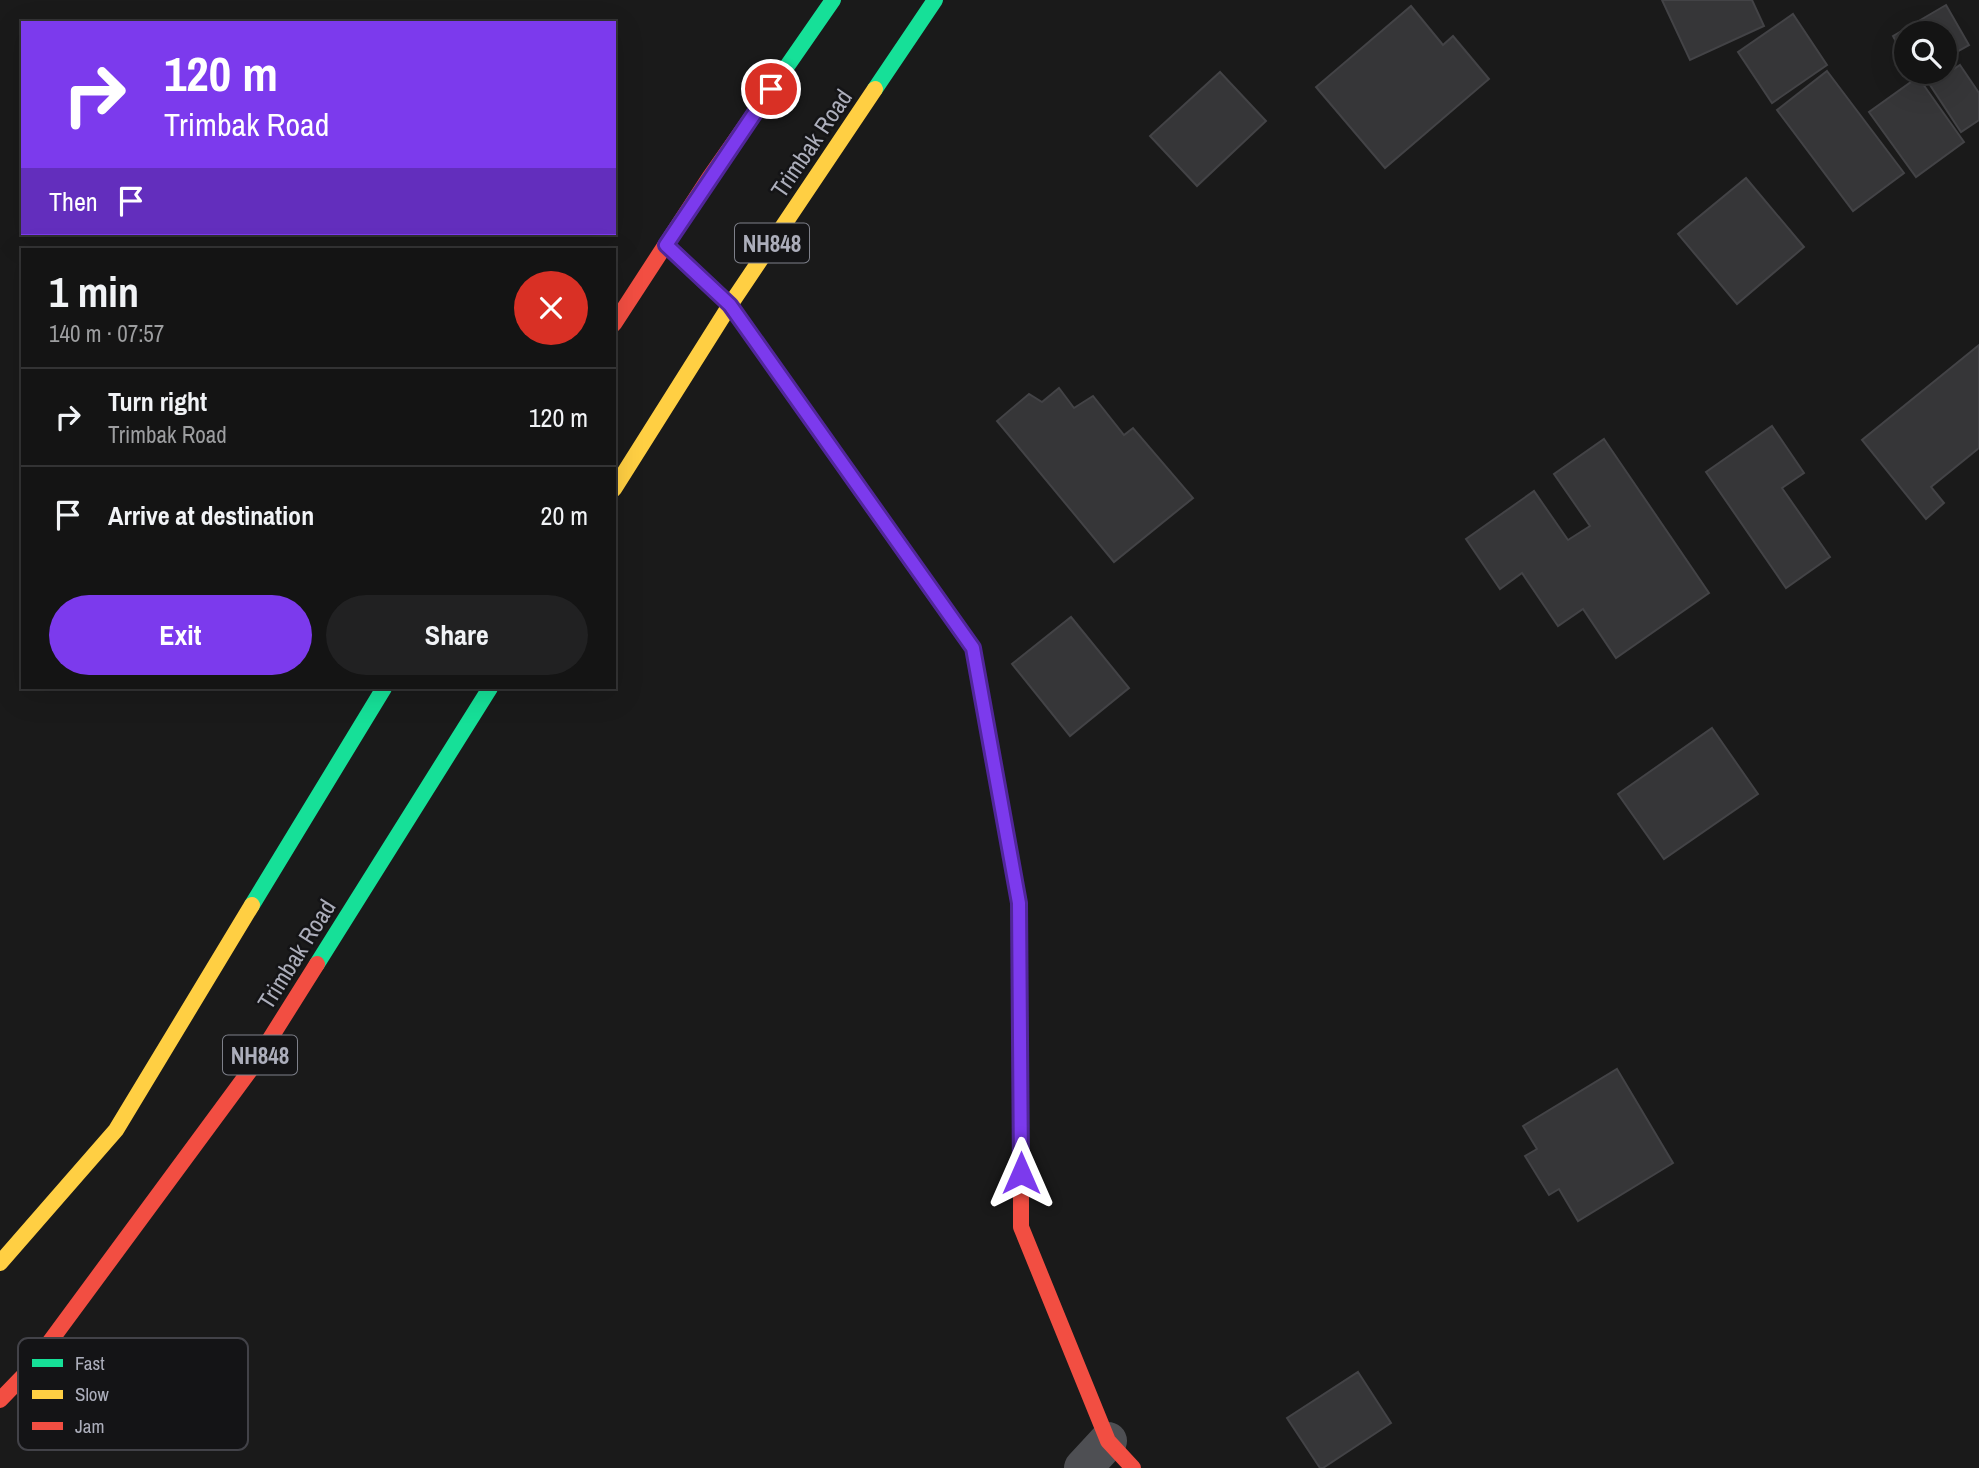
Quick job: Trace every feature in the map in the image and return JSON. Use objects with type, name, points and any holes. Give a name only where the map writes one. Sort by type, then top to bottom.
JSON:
[{"type":"main road","points":[[616,321],[709,178],[833,0]]},
{"type":"main road","name":"Trimbak Road","points":[[616,486],[730,305],[935,0]]},
{"type":"main road","points":[[666,245],[730,305],[973,648],[1019,903],[1021,1227],[1108,1459]]},
{"type":"main road","points":[[0,1263],[116,1130],[383,689]]},
{"type":"main road","name":"Trimbak Road","points":[[53,1338],[251,1069],[489,689]]},
{"type":"main road","name":"Trimbak Road","points":[[0,1400],[18,1381]]},
{"type":"building","points":[[1662,0],[1752,0],[1764,26],[1690,60]]},
{"type":"building","points":[[1946,5],[1955,21],[1919,21]]},
{"type":"building","points":[[1411,6],[1443,45],[1453,36],[1489,79],[1385,168],[1316,87]]},
{"type":"building","points":[[1793,14],[1827,65],[1772,103],[1738,52]]},
{"type":"building","points":[[1957,24],[1969,45],[1957,52]]},
{"type":"building","points":[[1960,65],[1979,93],[1979,120],[1961,132],[1930,85],[1957,84],[1957,67]]},
{"type":"building","points":[[1827,71],[1904,173],[1853,211],[1777,110]]},
{"type":"building","points":[[1220,72],[1266,121],[1197,186],[1150,136]]},
{"type":"building","points":[[1908,84],[1923,84],[1964,142],[1916,177],[1869,112]]},
{"type":"building","points":[[1746,178],[1804,247],[1737,304],[1678,234]]},
{"type":"building","points":[[1979,345],[1979,448],[1931,487],[1944,503],[1926,519],[1862,440]]},
{"type":"building","points":[[1059,388],[1074,408],[1093,396],[1124,435],[1133,428],[1193,498],[1114,562],[997,421],[1029,394],[1042,402]]},
{"type":"building","points":[[1772,426],[1804,473],[1782,488],[1830,557],[1786,588],[1706,472]]},
{"type":"building","points":[[1604,439],[1709,593],[1616,658],[1583,609],[1558,626],[1522,573],[1500,589],[1466,539],[1534,491],[1568,540],[1590,526],[1554,474]]},
{"type":"building","points":[[1071,617],[1129,688],[1070,736],[1012,664]]},
{"type":"building","points":[[1712,728],[1758,794],[1664,859],[1618,794]]},
{"type":"building","points":[[1617,1069],[1673,1163],[1578,1221],[1559,1189],[1549,1195],[1525,1156],[1537,1149],[1523,1126]]},
{"type":"building","points":[[1358,1372],[1391,1423],[1320,1468],[1287,1418]]},
{"type":"traffic: fast","points":[[774,85],[833,0]]},
{"type":"traffic: fast","points":[[875,89],[935,0]]},
{"type":"traffic: fast","points":[[930,588],[973,648],[1019,903],[1021,1154]]},
{"type":"traffic: fast","points":[[252,905],[383,689]]},
{"type":"traffic: fast","points":[[317,964],[489,689]]},
{"type":"traffic: slow","points":[[616,486],[730,305],[875,89]]},
{"type":"traffic: slow","points":[[666,245],[730,305],[930,588]]},
{"type":"traffic: slow","points":[[0,1263],[116,1130],[252,905]]},
{"type":"traffic: jam","points":[[616,321],[709,178],[774,85]]},
{"type":"traffic: jam","points":[[53,1338],[251,1069],[317,964]]},
{"type":"traffic: jam","points":[[1021,1154],[1021,1227],[1108,1441],[1133,1468]]},
{"type":"traffic: jam","points":[[0,1400],[18,1381]]},
{"type":"route","points":[[771,89],[666,245],[730,305],[973,648],[1019,903],[1021,1173]]}]
